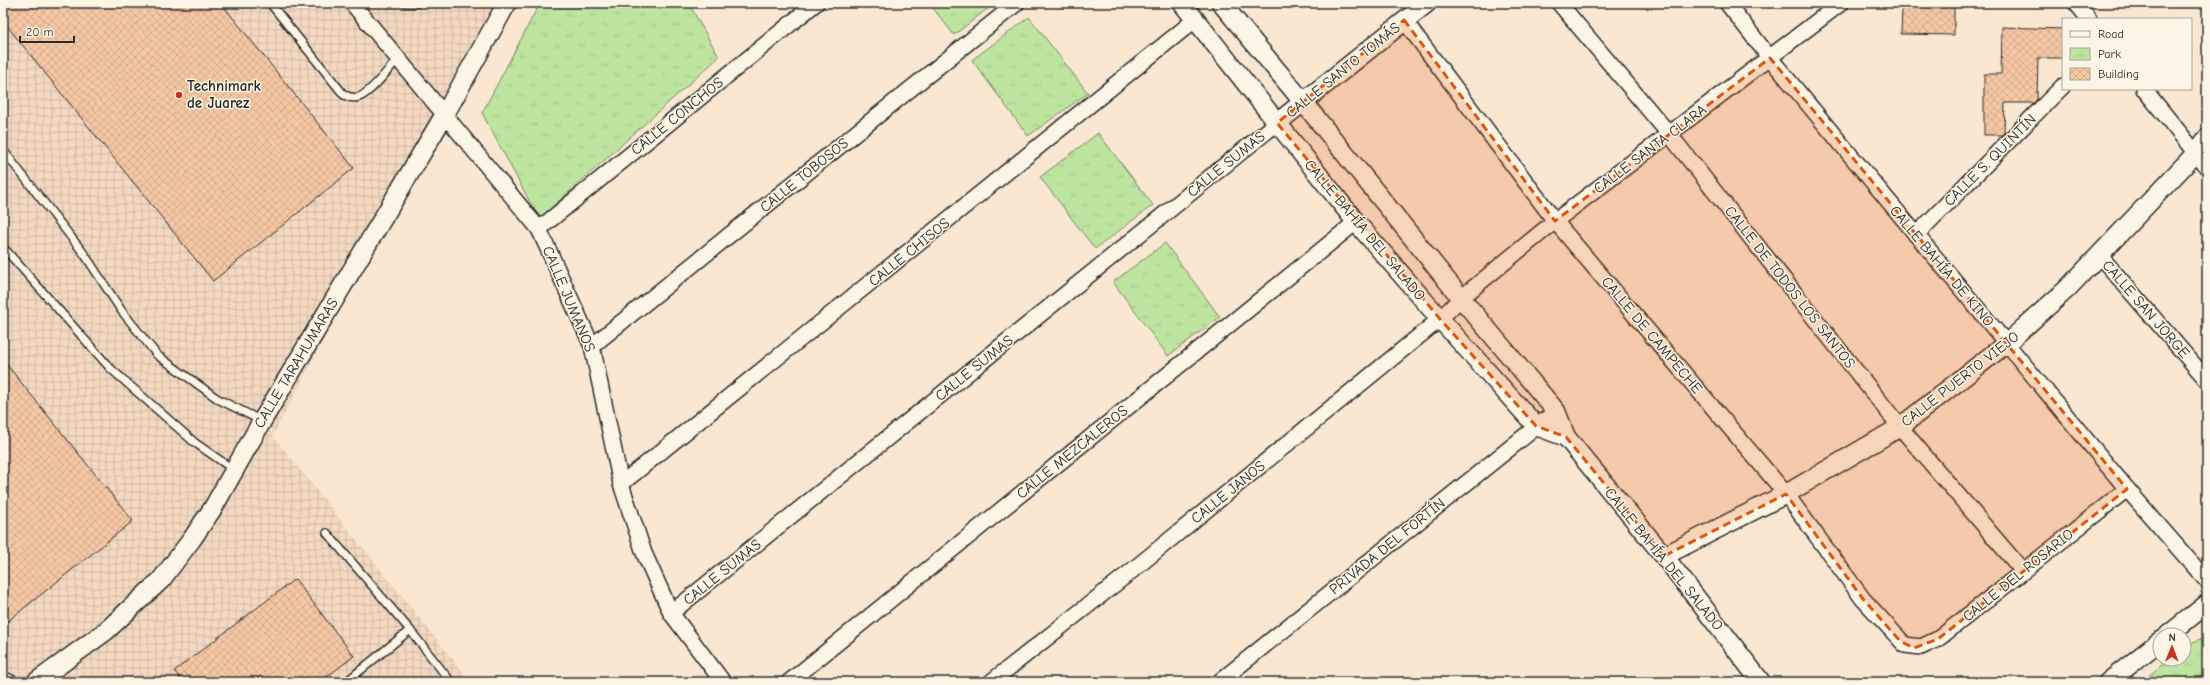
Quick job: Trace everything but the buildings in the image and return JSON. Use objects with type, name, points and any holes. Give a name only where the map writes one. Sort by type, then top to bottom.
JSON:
[{"type":"street","name":"CALLE JUMANOS","points":[[352,3],[539,229],[592,346],[621,484],[644,554],[671,613],[723,682]]},
{"type":"street","name":"CALLE TARAHUMARAS","points":[[36,682],[106,631],[161,580],[213,508],[262,421],[445,114],[507,3]]},
{"type":"street","name":"CALLE CONCHOS","points":[[539,229],[816,3]]},
{"type":"street","name":"CALLE TOBOSOS","points":[[592,346],[1018,3]]},
{"type":"street","name":"CALLE BAHÍA DEL SALADO","points":[[1182,3],[1356,222],[1440,319],[1536,426],[1566,437]]},
{"type":"street","name":"CALLE BAHÍA DEL SALADO","points":[[1222,3],[1460,298],[1556,411],[1566,437],[1664,556],[1761,682]]},
{"type":"street","name":"CALLE SANTO TOMÁS","points":[[1277,123],[1304,103],[1404,20],[1427,3]]},
{"type":"street","name":"CALLE DE TODOS LOS SANTOS","points":[[1559,3],[1670,135],[1900,427],[2022,570]]},
{"type":"street","name":"CALLE BAHÍA DE KINO","points":[[1727,3],[1770,58],[2127,489],[2207,581]]},
{"type":"street","name":"CALLE SANTA CLARA","points":[[1460,298],[1555,221],[1670,135],[1841,3]]},
{"type":"street","points":[[2076,3],[2088,18]]},
{"type":"street","name":"CALLE CHISOS","points":[[621,484],[1196,19]]},
{"type":"street","name":"CALLE DE CAMPECHE","points":[[1404,20],[1555,221],[1786,494],[1863,599],[1905,645]]},
{"type":"street","name":"CALLE S. QUINTÍN","points":[[1916,234],[2062,87]]},
{"type":"street","points":[[2145,90],[2201,160]]},
{"type":"street","name":"CALLE SUMAS","points":[[671,613],[1277,123]]},
{"type":"street","name":"CALLE PUERTO VIEJO","points":[[1664,556],[1786,494],[1900,427],[2007,343],[2067,289],[2201,160],[2207,138]]},
{"type":"street","name":"CALLE MEZCALEROS","points":[[789,682],[1356,222]]},
{"type":"street","name":"CALLE SAN JORGE","points":[[2100,256],[2207,380]]},
{"type":"street","name":"CALLE JANOS","points":[[991,682],[1140,564],[1440,319],[1460,298]]},
{"type":"street","name":"PRIVADA DEL FORTÍN","points":[[1219,682],[1556,411]]},
{"type":"street","name":"CALLE DEL ROSARIO","points":[[1905,645],[1914,648],[1928,645],[2127,489]]},
{"type":"street","points":[[2178,627],[2207,604]]},
{"type":"street","points":[[2108,682],[2152,647]]},
{"type":"lane","points":[[270,3],[344,95],[352,98],[359,97],[367,92],[399,58]]},
{"type":"lane","points":[[406,3],[417,3]]},
{"type":"lane","points":[[3,150],[85,255],[121,310],[157,355],[218,399],[262,421]]},
{"type":"lane","points":[[3,247],[110,368],[194,442],[234,470]]},
{"type":"lane","points":[[327,533],[410,630],[451,682]]},
{"type":"lane","points":[[346,682],[410,630]]},
{"type":"lane","points":[[3,675],[18,682]]},
{"type":"highlighted area","points":[[1404,20],[1555,221],[1770,58],[2127,489],[1938,639],[1914,648],[1900,641],[1863,599],[1786,494],[1664,556],[1566,437],[1536,426],[1440,319],[1277,123]]},
{"type":"shaded area","points":[[3,3],[500,3],[273,436],[471,682],[3,682]]},
{"type":"green space","points":[[540,3],[691,3],[689,4],[719,57],[539,219],[482,113]]},
{"type":"green space","points":[[929,3],[995,3],[954,35]]},
{"type":"green space","points":[[1029,17],[1088,93],[1028,136],[972,60]]},
{"type":"green space","points":[[1098,133],[1153,205],[1095,249],[1040,177]]},
{"type":"green space","points":[[1165,243],[1220,317],[1168,356],[1113,282]]},
{"type":"green space","points":[[2203,638],[2207,639],[2207,682],[2141,682],[2159,667],[2192,667],[2192,643]]},
{"type":"place","name":"Technimark de Juarez","points":[[179,95]]}]
